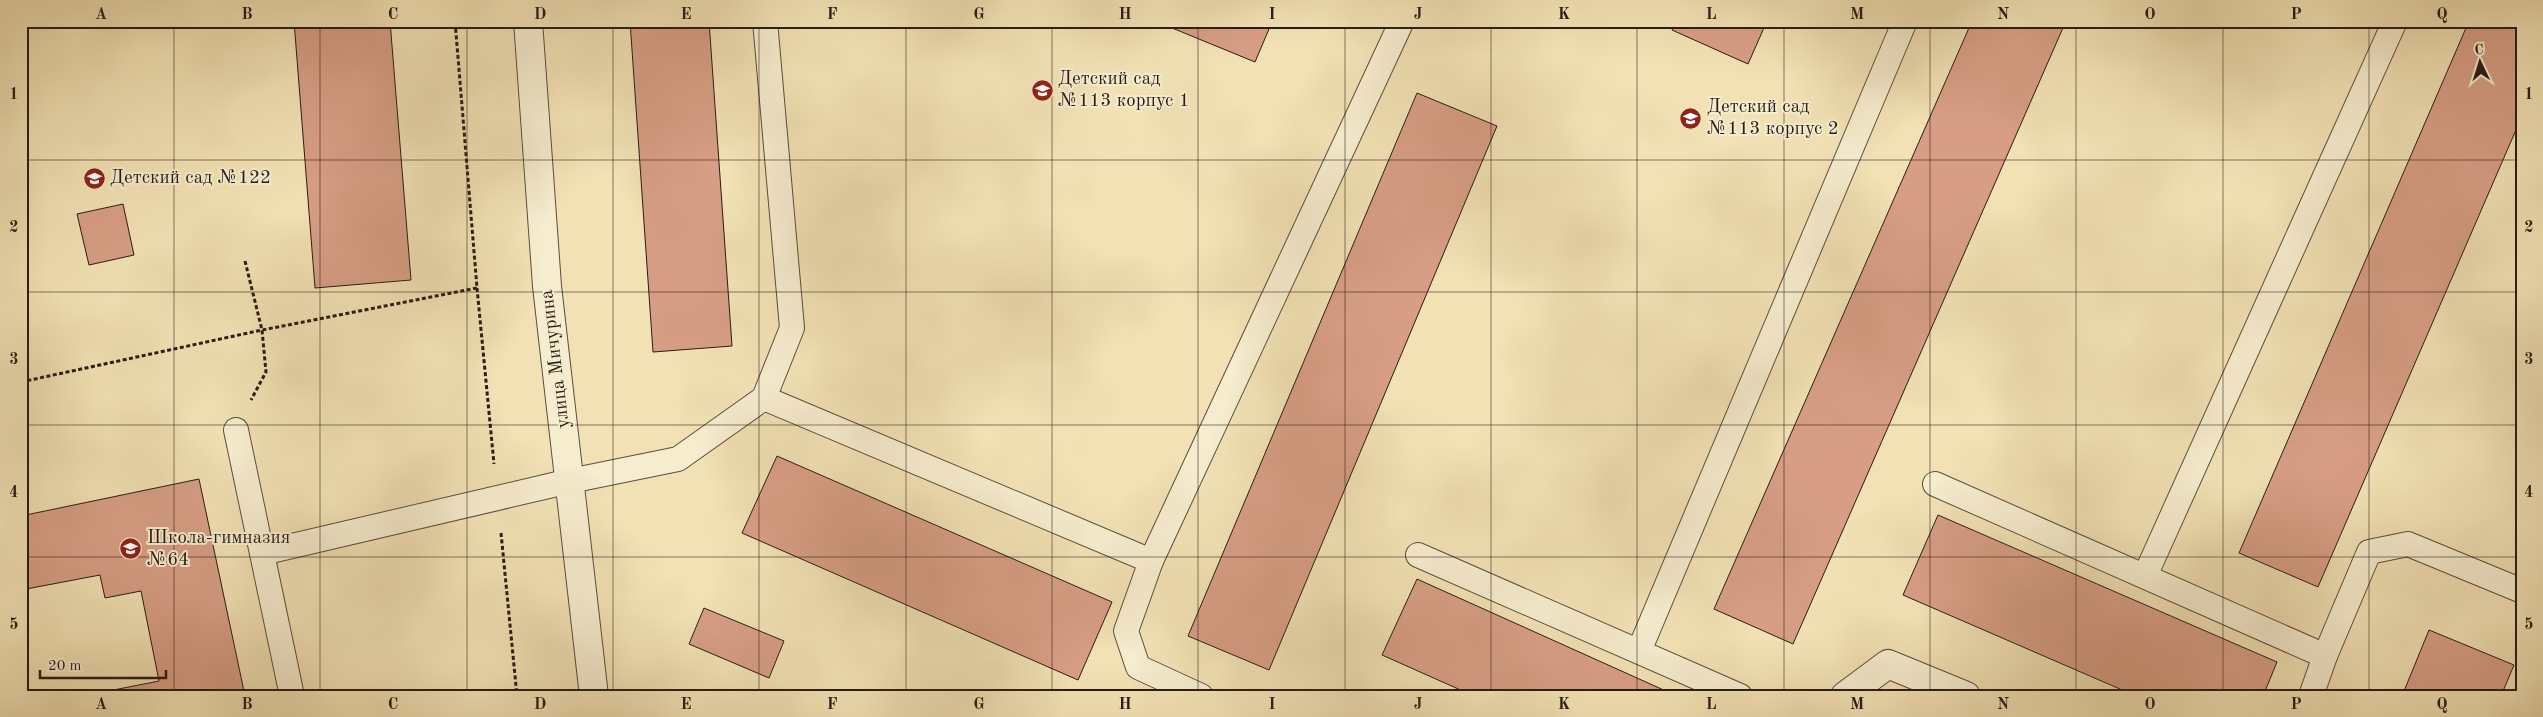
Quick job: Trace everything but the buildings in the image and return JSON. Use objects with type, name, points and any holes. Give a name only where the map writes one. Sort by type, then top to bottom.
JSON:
[{"type":"street","name":"улица Мичурина","points":[[528,21],[547,286],[594,696]]},
{"type":"street","points":[[1845,696],[1888,664],[1966,696]]},
{"type":"lane","points":[[262,553],[570,481],[678,459],[764,398],[792,328],[765,21]]},
{"type":"lane","points":[[1201,696],[1138,667],[1126,632],[1151,561],[1402,21]]},
{"type":"lane","points":[[1639,652],[1905,21]]},
{"type":"lane","points":[[2145,576],[2395,21]]},
{"type":"lane","points":[[764,398],[1151,561]]},
{"type":"lane","points":[[236,430],[292,696]]},
{"type":"lane","points":[[1935,484],[2325,656]]},
{"type":"lane","points":[[2311,696],[2325,656],[2369,552],[2408,544],[2522,591]]},
{"type":"lane","points":[[1418,555],[1740,696]]},
{"type":"path","points":[[21,382],[262,330],[477,288],[455,21]]},
{"type":"path","points":[[236,430],[266,372],[262,330],[245,262]]},
{"type":"place","name":"Детский сад №113 корпус 1","points":[[1042,90]]},
{"type":"place","name":"Детский сад №113 корпус 2","points":[[1691,118]]},
{"type":"place","name":"Детский сад №122","points":[[94,178]]},
{"type":"place","name":"Школа-гимназия №64","points":[[131,549]]}]
